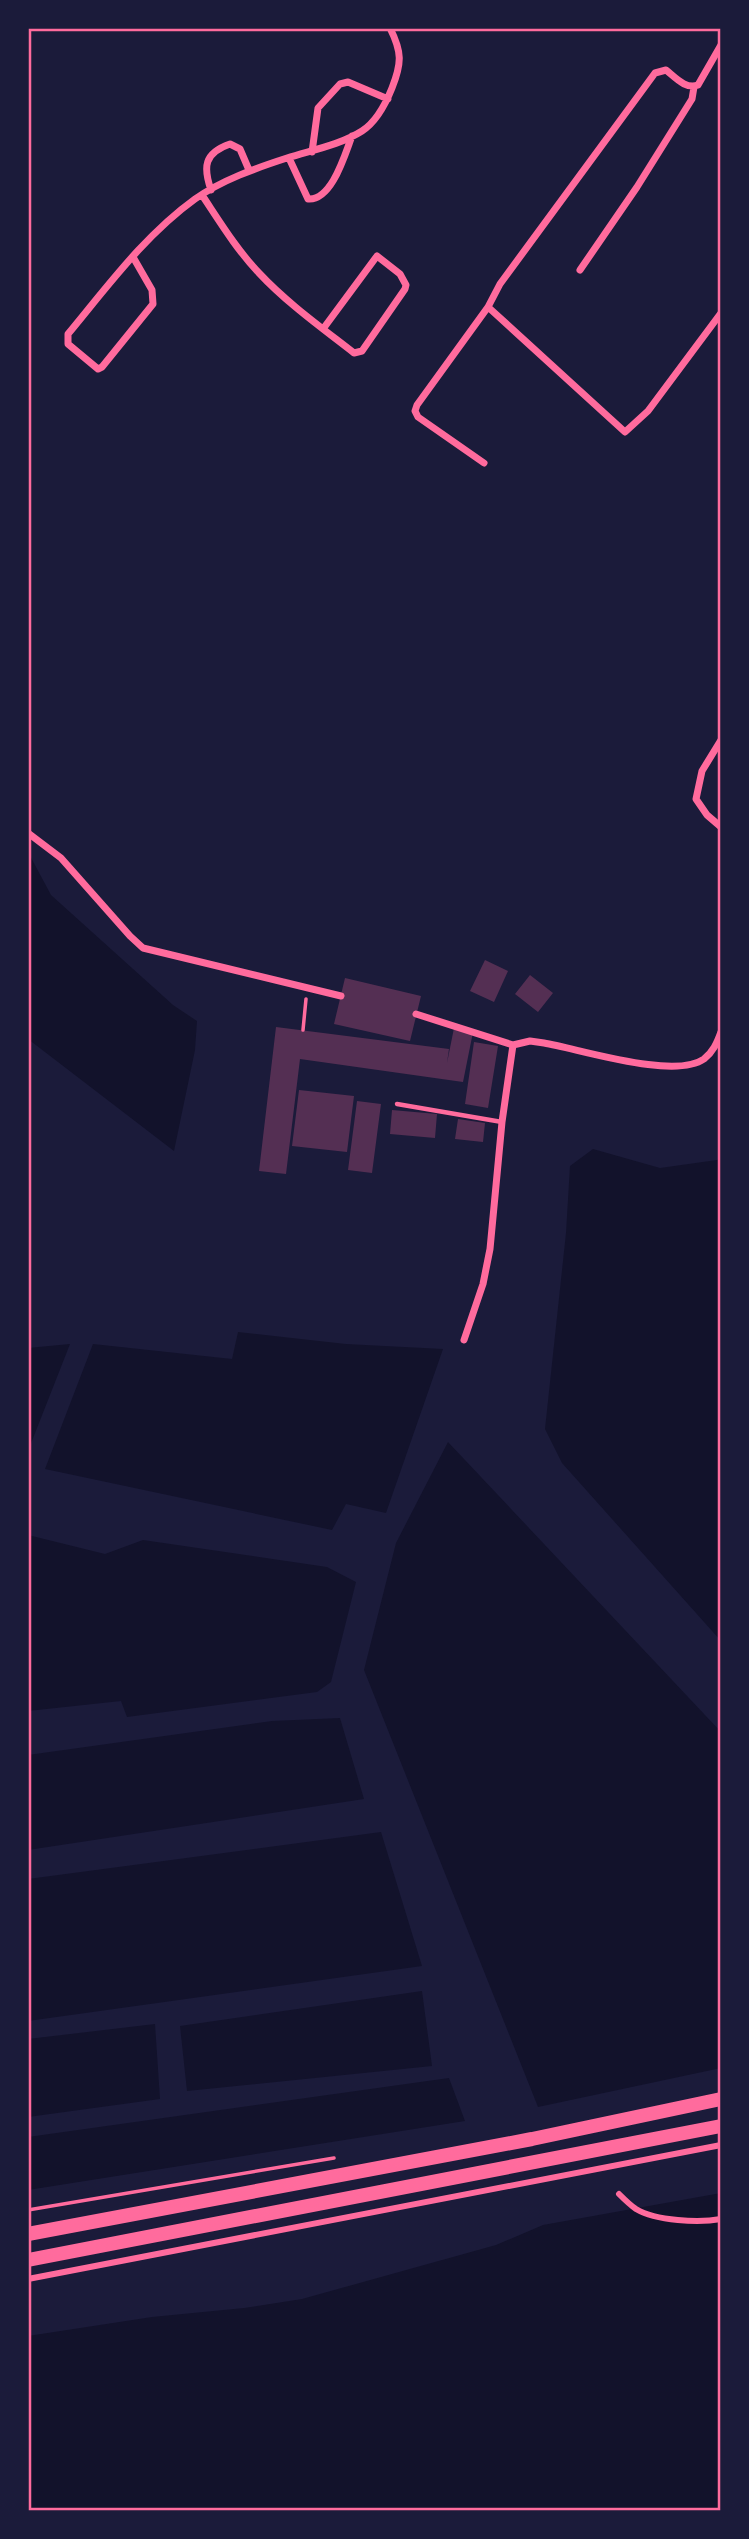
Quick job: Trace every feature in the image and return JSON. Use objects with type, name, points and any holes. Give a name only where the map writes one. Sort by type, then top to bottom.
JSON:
[{"type":"main road","points":[[28,2234],[532,2138],[721,2099]]},
{"type":"main road","points":[[28,2260],[721,2126]]},
{"type":"street","points":[[133,257],[152,289],[153,304],[98,369],[68,344],[68,334],[133,257],[202,195],[249,170],[312,152],[363,131],[388,99],[401,57],[390,28]]},
{"type":"street","points":[[484,463],[418,416],[415,411],[488,307],[500,284],[655,73],[666,70],[688,86],[694,87],[698,85],[721,45]]},
{"type":"street","points":[[312,152],[318,107],[340,84],[348,82],[388,99]]},
{"type":"street","points":[[580,270],[637,187],[692,99],[694,87]]},
{"type":"street","points":[[289,158],[308,199],[313,200],[335,178],[352,135]]},
{"type":"street","points":[[211,190],[205,172],[207,162],[219,148],[230,144],[240,149],[249,170]]},
{"type":"street","points":[[202,195],[260,274],[323,329],[354,353],[362,351],[405,289],[403,278],[377,256],[323,329]]},
{"type":"street","points":[[488,307],[625,432],[648,411],[721,313]]},
{"type":"street","points":[[721,740],[702,771],[696,799],[707,816],[721,827]]},
{"type":"street","points":[[28,833],[61,858],[143,948],[341,996]]},
{"type":"street","points":[[416,1014],[513,1045],[530,1041],[544,1043],[670,1068],[703,1060],[715,1048],[721,1032]]},
{"type":"street","points":[[464,1340],[483,1284],[490,1249],[502,1122],[513,1045]]},
{"type":"street","points":[[28,2279],[721,2145]]},
{"type":"street","points":[[619,2194],[638,2210],[659,2216],[687,2221],[721,2219]]},
{"type":"lane","points":[[397,1104],[502,1122]]},
{"type":"path","points":[[303,1030],[307,998],[312,988]]},
{"type":"path","points":[[28,2210],[340,2157]]},
{"type":"shaded area","points":[[28,852],[51,895],[173,1005],[197,1021],[195,1050],[174,1151],[28,1039]]},
{"type":"shaded area","points":[[593,1149],[660,1168],[721,1158],[721,1641],[562,1463],[545,1429],[566,1233],[570,1166]]},
{"type":"shaded area","points":[[238,1332],[346,1344],[443,1349],[386,1513],[346,1504],[332,1530],[45,1469],[93,1344],[232,1359]]},
{"type":"shaded area","points":[[70,1344],[28,1451],[28,1348]]},
{"type":"shaded area","points":[[448,1442],[721,1732],[721,2068],[538,2107],[364,1670],[396,1543]]},
{"type":"shaded area","points":[[28,1535],[105,1554],[143,1540],[327,1567],[356,1582],[331,1682],[317,1692],[127,1717],[121,1701],[28,1711]]},
{"type":"shaded area","points":[[340,1718],[364,1799],[28,1850],[28,1755],[272,1721]]},
{"type":"shaded area","points":[[381,1832],[422,1966],[28,2021],[28,1879]]},
{"type":"shaded area","points":[[422,1991],[432,2066],[187,2091],[180,2026]]},
{"type":"shaded area","points":[[155,2024],[160,2099],[28,2117],[28,2039]]},
{"type":"shaded area","points":[[449,2078],[465,2121],[28,2190],[28,2137]]},
{"type":"shaded area","points":[[721,2193],[721,2511],[28,2511],[28,2336],[152,2317],[302,2299],[496,2245],[543,2225]]},
{"type":"building","points":[[485,960],[508,971],[494,1002],[470,991]]},
{"type":"building","points":[[530,975],[553,993],[538,1012],[515,994]]},
{"type":"building","points":[[345,978],[421,996],[410,1041],[334,1024]]},
{"type":"building","points":[[276,1027],[449,1049],[447,1063],[454,1028],[473,1032],[463,1082],[300,1059],[286,1174],[259,1171]]},
{"type":"building","points":[[474,1042],[498,1046],[488,1108],[465,1104]]},
{"type":"building","points":[[299,1090],[354,1096],[347,1152],[292,1146]]},
{"type":"building","points":[[357,1101],[381,1104],[372,1173],[348,1170]]},
{"type":"building","points":[[392,1110],[437,1114],[435,1138],[390,1134]]},
{"type":"building","points":[[458,1119],[485,1123],[483,1142],[455,1139]]}]
